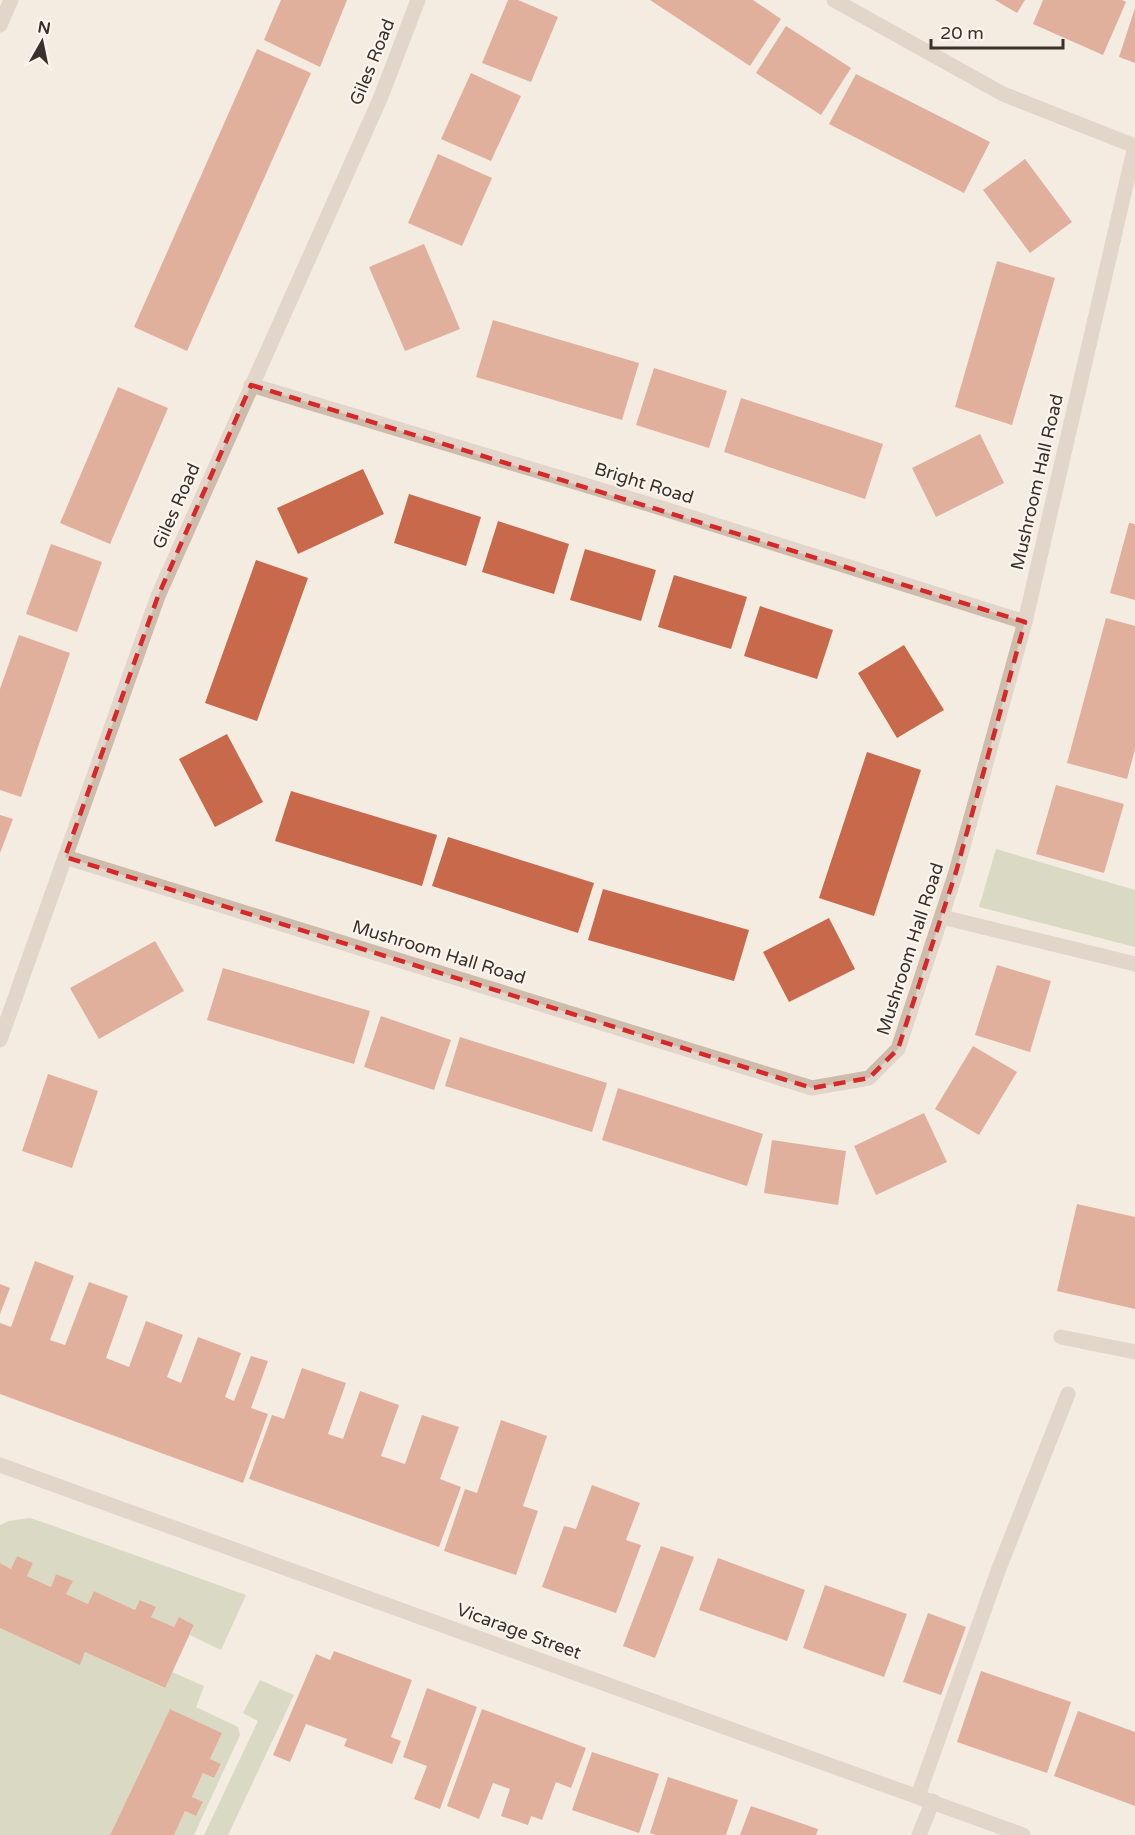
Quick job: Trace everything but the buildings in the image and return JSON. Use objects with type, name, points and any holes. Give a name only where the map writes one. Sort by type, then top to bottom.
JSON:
[{"type":"street","points":[[0,25],[11,0]]},
{"type":"street","name":"Giles Road","points":[[0,1040],[158,596],[380,99],[418,0]]},
{"type":"street","points":[[834,0],[1004,94],[1135,146]]},
{"type":"street","name":"Mushroom Hall Road","points":[[65,857],[813,1088],[869,1078],[898,1049],[956,872],[1025,622],[1135,146]]},
{"type":"street","name":"Bright Road","points":[[251,385],[1025,622]]},
{"type":"street","points":[[942,917],[1135,964]]},
{"type":"street","points":[[1061,1337],[1135,1352]]},
{"type":"street","points":[[919,1835],[925,1798],[998,1571],[1068,1395]]},
{"type":"street","name":"Vicarage Street","points":[[0,1465],[1023,1835]]},
{"type":"highlighted area","points":[[251,385],[1025,622],[956,872],[898,1049],[869,1078],[812,1088],[65,857],[158,596]]},
{"type":"green space","points":[[996,849],[1135,890],[1135,947],[979,907]]},
{"type":"green space","points":[[30,1518],[246,1595],[221,1650],[190,1635],[194,1625],[179,1617],[174,1627],[151,1617],[155,1607],[141,1600],[135,1610],[94,1591],[88,1604],[66,1594],[72,1581],[56,1574],[51,1587],[27,1576],[33,1563],[17,1556],[11,1569],[0,1563],[0,1525],[9,1521]]},
{"type":"green space","points":[[0,1628],[80,1664],[85,1652],[164,1688],[172,1672],[204,1686],[196,1707],[238,1727],[240,1735],[194,1835],[174,1835],[185,1811],[196,1816],[203,1803],[192,1797],[203,1773],[214,1778],[221,1765],[210,1759],[222,1733],[170,1709],[110,1835],[0,1835]]},
{"type":"green space","points":[[260,1680],[294,1695],[228,1835],[204,1835],[258,1721],[243,1713]]}]
